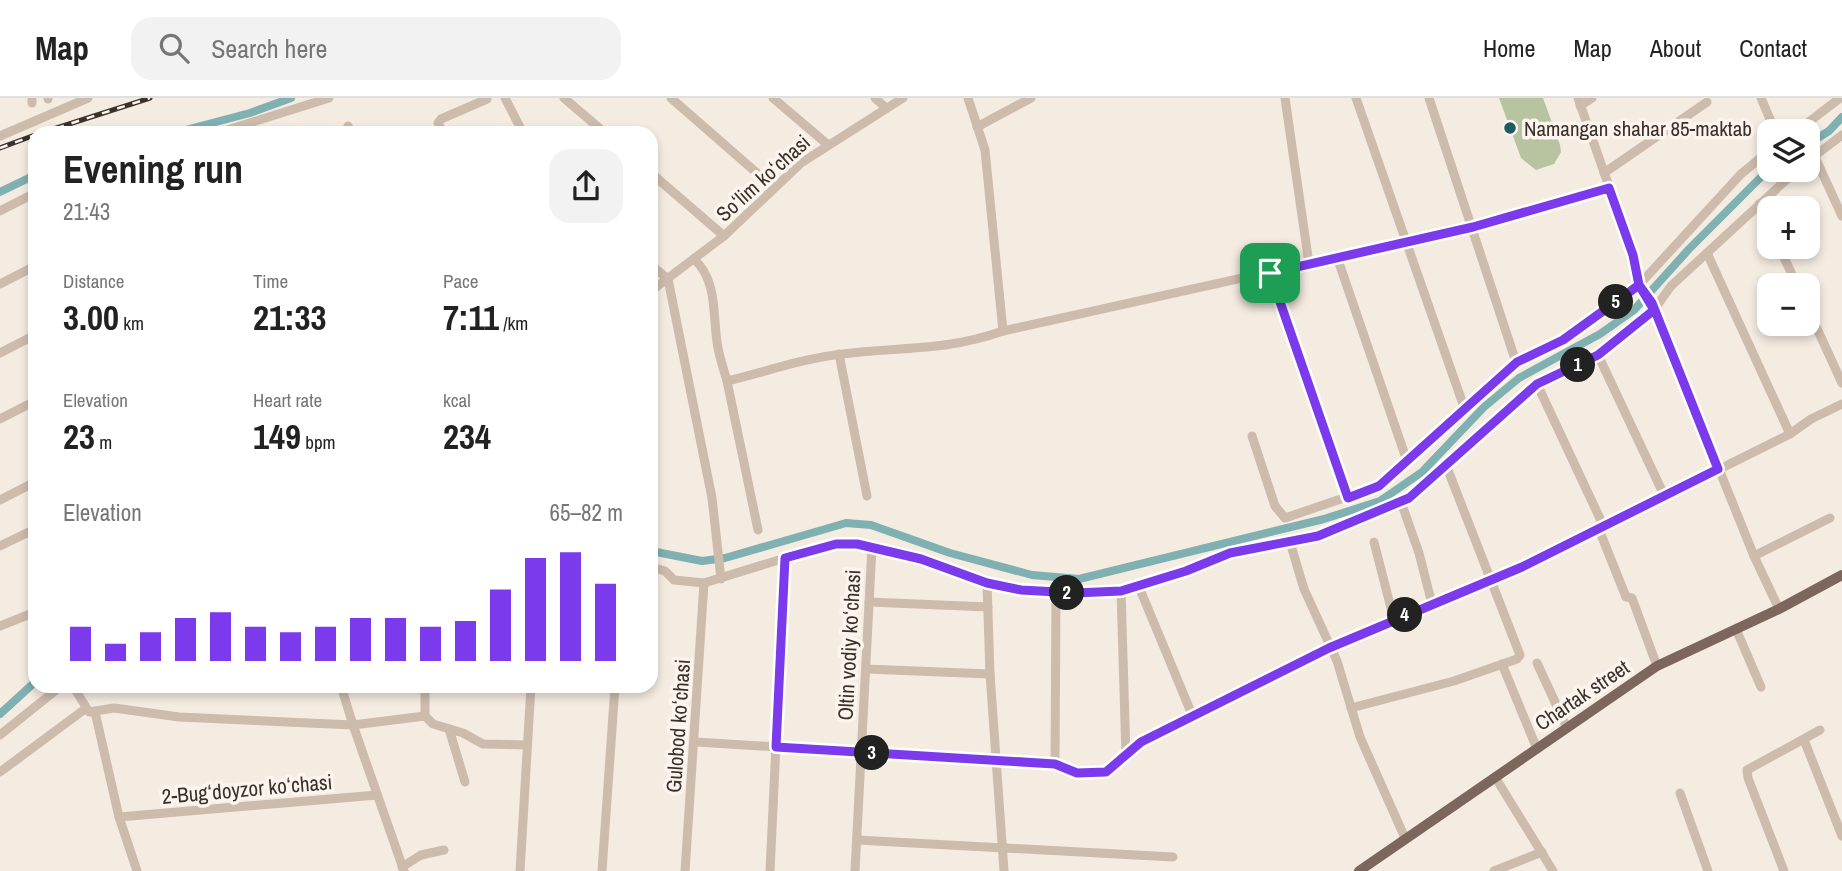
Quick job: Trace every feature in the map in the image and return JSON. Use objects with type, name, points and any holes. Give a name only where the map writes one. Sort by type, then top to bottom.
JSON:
[{"type":"main road","name":"Chartak street","points":[[1359,871],[1657,666],[1779,609],[1842,575]]},
{"type":"street","points":[[0,136],[88,98]]},
{"type":"street","points":[[240,126],[329,98]]},
{"type":"street","points":[[505,98],[519,126]]},
{"type":"street","points":[[564,98],[597,126]]},
{"type":"street","points":[[671,98],[774,188]]},
{"type":"street","points":[[774,98],[827,144]]},
{"type":"street","points":[[875,98],[886,108]]},
{"type":"street","name":"Soʻlim koʻchasi","points":[[658,286],[724,236],[774,188],[827,144],[903,98]]},
{"type":"street","points":[[968,98],[985,150],[1003,331]]},
{"type":"street","points":[[977,127],[1031,98]]},
{"type":"street","points":[[1286,98],[1309,264]]},
{"type":"street","points":[[1356,98],[1465,410]]},
{"type":"street","points":[[1429,98],[1517,362]]},
{"type":"street","points":[[1592,98],[1579,102],[1633,255],[1640,288],[1653,307],[1754,556],[1779,609]]},
{"type":"street","points":[[1761,98],[1770,119]]},
{"type":"street","points":[[1813,119],[1840,98]]},
{"type":"street","points":[[440,126],[441,119],[487,99]]},
{"type":"street","points":[[1604,173],[1707,102]]},
{"type":"street","points":[[1820,151],[1842,135]]},
{"type":"street","points":[[1252,436],[1275,506],[1282,516],[1291,517],[1379,486],[1517,362],[1563,340],[1640,288],[1741,174],[1757,161]]},
{"type":"street","points":[[1820,175],[1842,216]]},
{"type":"street","points":[[658,179],[724,236]]},
{"type":"street","points":[[1768,196],[1784,182]]},
{"type":"street","points":[[727,381],[839,354],[936,349],[973,342],[1003,331],[1473,227],[1609,188]]},
{"type":"street","points":[[0,211],[28,197]]},
{"type":"street","points":[[658,569],[665,571],[674,580],[704,583],[836,544],[872,547],[921,559],[987,583],[1056,592],[1121,591],[1202,566],[1230,553],[1290,542],[1361,521],[1422,489],[1537,384],[1598,355],[1653,307],[1671,286],[1757,206]]},
{"type":"street","points":[[1707,253],[1790,434]]},
{"type":"street","points":[[1338,257],[1407,461]]},
{"type":"street","points":[[694,259],[704,268],[714,301],[718,347],[758,530]]},
{"type":"street","points":[[0,284],[28,270]]},
{"type":"street","points":[[658,271],[667,279],[712,498],[721,576]]},
{"type":"street","points":[[1270,273],[1348,498]]},
{"type":"street","points":[[1820,335],[1842,383]]},
{"type":"street","points":[[0,353],[28,339]]},
{"type":"street","points":[[839,354],[867,496]]},
{"type":"street","points":[[1598,355],[1664,495]]},
{"type":"street","points":[[1537,384],[1601,526],[1626,597],[1632,598],[1657,666]]},
{"type":"street","points":[[696,742],[1055,764],[1077,773],[1099,774],[1112,769],[1141,742],[1329,648],[1545,556],[1790,434],[1811,419],[1842,404]]},
{"type":"street","points":[[0,419],[28,405]]},
{"type":"street","points":[[1352,708],[1454,681],[1517,659],[1520,653],[1446,465]]},
{"type":"street","points":[[0,500],[28,486]]},
{"type":"street","points":[[1401,502],[1419,553],[1432,604]]},
{"type":"street","points":[[1754,556],[1830,518]]},
{"type":"street","points":[[0,547],[28,533]]},
{"type":"street","points":[[1290,542],[1294,564],[1337,661],[1360,737],[1405,838]]},
{"type":"street","points":[[1374,542],[1394,620]]},
{"type":"street","name":"Oltin vodiy koʻchasi","points":[[855,871],[872,547]]},
{"type":"street","points":[[770,871],[785,558]]},
{"type":"street","name":"Gulobod koʻchasi","points":[[685,871],[696,742],[704,583]]},
{"type":"street","points":[[987,583],[990,674],[1004,871]]},
{"type":"street","points":[[1139,587],[1194,717]]},
{"type":"street","points":[[1121,591],[1126,756]]},
{"type":"street","points":[[1055,764],[1056,592]]},
{"type":"street","points":[[869,602],[988,607]]},
{"type":"street","points":[[0,626],[28,615]]},
{"type":"street","points":[[1737,629],[1761,687]]},
{"type":"street","points":[[1537,663],[1567,728]]},
{"type":"street","points":[[1502,664],[1537,748]]},
{"type":"street","points":[[866,669],[990,674]]},
{"type":"street","points":[[0,735],[52,693]]},
{"type":"street","points":[[77,693],[85,709],[95,712],[114,708],[179,717],[353,725],[425,716]]},
{"type":"street","points":[[343,693],[403,869],[421,855],[443,850]]},
{"type":"street","points":[[425,693],[425,716],[433,724],[483,744],[527,746]]},
{"type":"street","points":[[520,871],[531,693]]},
{"type":"street","points":[[603,871],[615,693]]},
{"type":"street","points":[[0,772],[85,709]]},
{"type":"street","points":[[95,712],[119,817],[137,871]]},
{"type":"street","points":[[449,729],[465,782]]},
{"type":"street","points":[[1784,871],[1747,770],[1820,730]]},
{"type":"street","points":[[1804,740],[1842,836]]},
{"type":"street","points":[[1495,777],[1553,871]]},
{"type":"street","points":[[1681,793],[1709,871]]},
{"type":"street","name":"2-Bugʻdoyzor koʻchasi","points":[[119,817],[377,795]]},
{"type":"street","points":[[857,841],[1173,857]]},
{"type":"street","points":[[1494,871],[1542,852]]},
{"type":"green space","points":[[1499,98],[1543,98],[1560,145],[1561,152],[1554,164],[1536,170],[1521,158]]},
{"type":"waterway","points":[[201,126],[250,113],[291,98]]},
{"type":"waterway","points":[[1820,137],[1842,117]]},
{"type":"waterway","points":[[0,192],[28,178]]},
{"type":"waterway","points":[[658,552],[702,561],[725,558],[846,523],[871,525],[950,553],[1032,575],[1079,579],[1324,519],[1380,501],[1422,472],[1484,407],[1519,378],[1600,334],[1634,310],[1689,249],[1757,181]]},
{"type":"waterway","points":[[0,714],[28,688]]},
{"type":"railway","points":[[63,126],[150,98]]},
{"type":"railway","points":[[0,148],[28,138]]},
{"type":"place","name":"Namangan shahar 85-maktab","points":[[1510,128]]},
{"type":"route","points":[[1270,273],[1348,498],[1379,486],[1517,362],[1563,340],[1639,285],[1641,290],[1652,303],[1718,469],[1522,567],[1329,648],[1141,742],[1112,769],[1099,774],[1077,773],[1055,764],[776,747],[785,558],[836,544],[857,544],[921,559],[987,583],[1021,590],[1075,593],[1121,591],[1139,587],[1202,566],[1230,553],[1318,536],[1361,521],[1409,498],[1537,384],[1598,355],[1654,310],[1652,303],[1639,285],[1633,255],[1609,188],[1473,227],[1270,273]]}]
